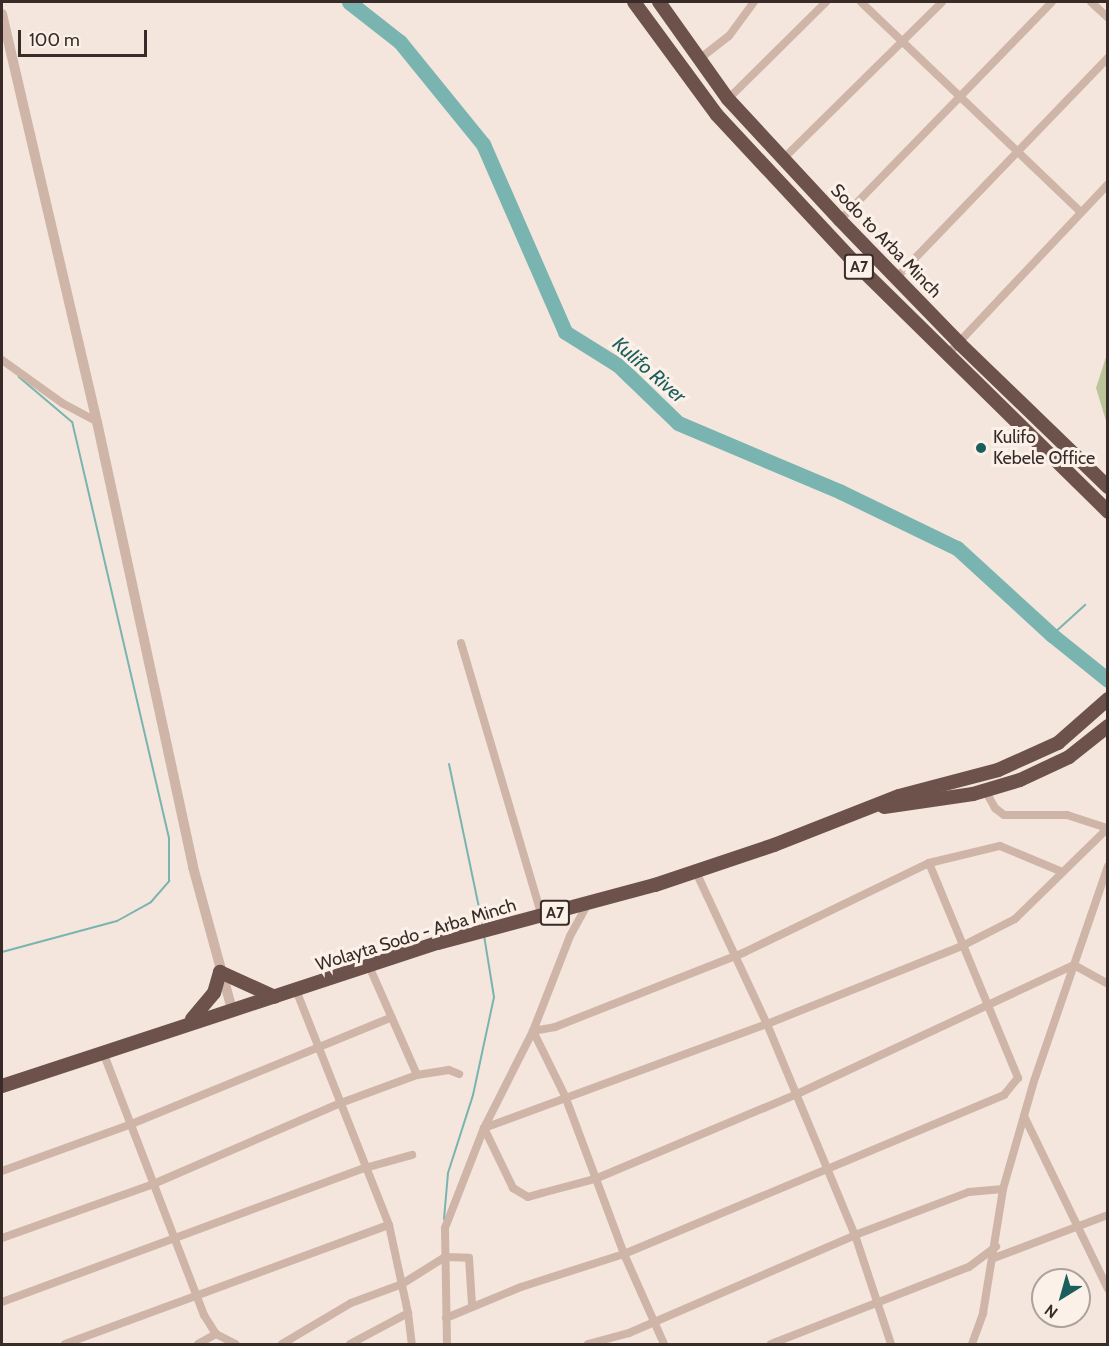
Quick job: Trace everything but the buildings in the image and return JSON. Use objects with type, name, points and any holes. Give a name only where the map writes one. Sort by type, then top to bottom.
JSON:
[{"type":"highway","name":"A7","points":[[634,2],[717,116],[947,355],[1107,512]]},
{"type":"highway","name":"Sodo to Arba Minch","points":[[664,4],[695,56],[728,99],[783,159],[960,344],[1107,487]]},
{"type":"highway","points":[[676,61],[695,56]]},
{"type":"highway","points":[[1042,450],[1055,438]]},
{"type":"highway","name":"Wolayta Sodo - Arba Minch","points":[[2,1086],[188,1023],[369,966],[696,872],[876,807],[899,796],[998,770],[1030,757],[1084,723],[1107,699]]},
{"type":"highway","name":"Wolayta Sodo - Arba Minch","points":[[876,807],[925,803],[986,790],[1044,770],[1103,731]]},
{"type":"highway","points":[[188,1023],[214,993],[220,972],[275,997]]},
{"type":"street","points":[[695,56],[729,36],[754,2]]},
{"type":"street","points":[[728,99],[826,2]]},
{"type":"street","points":[[861,2],[1020,150],[1081,212]]},
{"type":"street","points":[[783,159],[942,2]]},
{"type":"street","points":[[840,220],[1052,2]]},
{"type":"street","points":[[1091,2],[1107,18]]},
{"type":"street","points":[[2,14],[97,422],[193,867],[232,1010]]},
{"type":"street","points":[[896,278],[1107,58]]},
{"type":"street","points":[[947,355],[960,344],[1107,184]]},
{"type":"street","points":[[2,360],[62,404],[97,422]]},
{"type":"street","points":[[461,643],[542,916]]},
{"type":"street","points":[[484,1128],[565,1096],[767,1024],[962,946],[1015,919],[1107,828],[1067,815],[1004,815],[995,808],[986,790]]},
{"type":"street","points":[[533,1031],[555,1027],[735,955],[929,863],[1000,846],[1060,872]]},
{"type":"street","points":[[929,863],[985,1003],[1018,1078]]},
{"type":"street","points":[[972,1344],[983,1313],[996,1247],[1003,1190],[1034,1081],[1105,880],[1107,866]]},
{"type":"street","points":[[696,872],[767,1024],[855,1235],[891,1344]]},
{"type":"street","points":[[447,1344],[445,1228],[484,1128],[533,1031],[570,936],[588,904]]},
{"type":"street","points":[[1074,965],[1107,984]]},
{"type":"street","points":[[484,1128],[513,1188],[528,1197],[595,1179],[795,1095],[985,1003],[1074,965]]},
{"type":"street","points":[[369,966],[417,1075]]},
{"type":"street","points":[[296,990],[338,1104],[389,1225],[412,1344]]},
{"type":"street","points":[[2,1171],[129,1125],[319,1049],[392,1017]]},
{"type":"street","points":[[533,1031],[565,1096],[624,1254],[664,1344]]},
{"type":"street","points":[[103,1052],[151,1185],[196,1296],[216,1334],[236,1344]]},
{"type":"street","points":[[2,1238],[151,1185],[338,1104],[417,1075],[449,1070],[459,1074]]},
{"type":"street","points":[[1018,1078],[1034,1081]]},
{"type":"street","points":[[446,1318],[472,1305],[624,1254],[1004,1095],[1018,1078]]},
{"type":"street","points":[[1024,1116],[1107,1289]]},
{"type":"street","points":[[2,1302],[365,1168],[412,1155]]},
{"type":"street","points":[[588,1344],[655,1322],[855,1235],[969,1192],[1003,1190]]},
{"type":"street","points":[[994,1258],[1077,1229],[1107,1215]]},
{"type":"street","points":[[65,1344],[389,1225]]},
{"type":"street","points":[[771,1344],[969,1267],[996,1247]]},
{"type":"street","points":[[282,1344],[351,1303],[402,1284],[445,1257],[469,1258],[472,1305]]},
{"type":"street","points":[[350,1344],[408,1314]]},
{"type":"street","points":[[198,1344],[216,1334]]},
{"type":"green space","points":[[1107,354],[1107,424],[1096,388]]},
{"type":"waterway","name":"Kulifo River","points":[[349,2],[400,42],[483,144],[565,332],[618,365],[678,423],[841,492],[957,548],[1052,635],[1108,680]]},
{"type":"waterway","points":[[2,952],[117,921],[151,902],[169,881],[169,838],[72,422],[19,377]]},
{"type":"waterway","points":[[1052,635],[1085,605]]},
{"type":"waterway","points":[[449,764],[483,927]]},
{"type":"waterway","points":[[444,1219],[448,1173],[473,1095],[494,997],[484,935]]},
{"type":"place","name":"Kulifo Kebele Office","points":[[981,448]]}]
